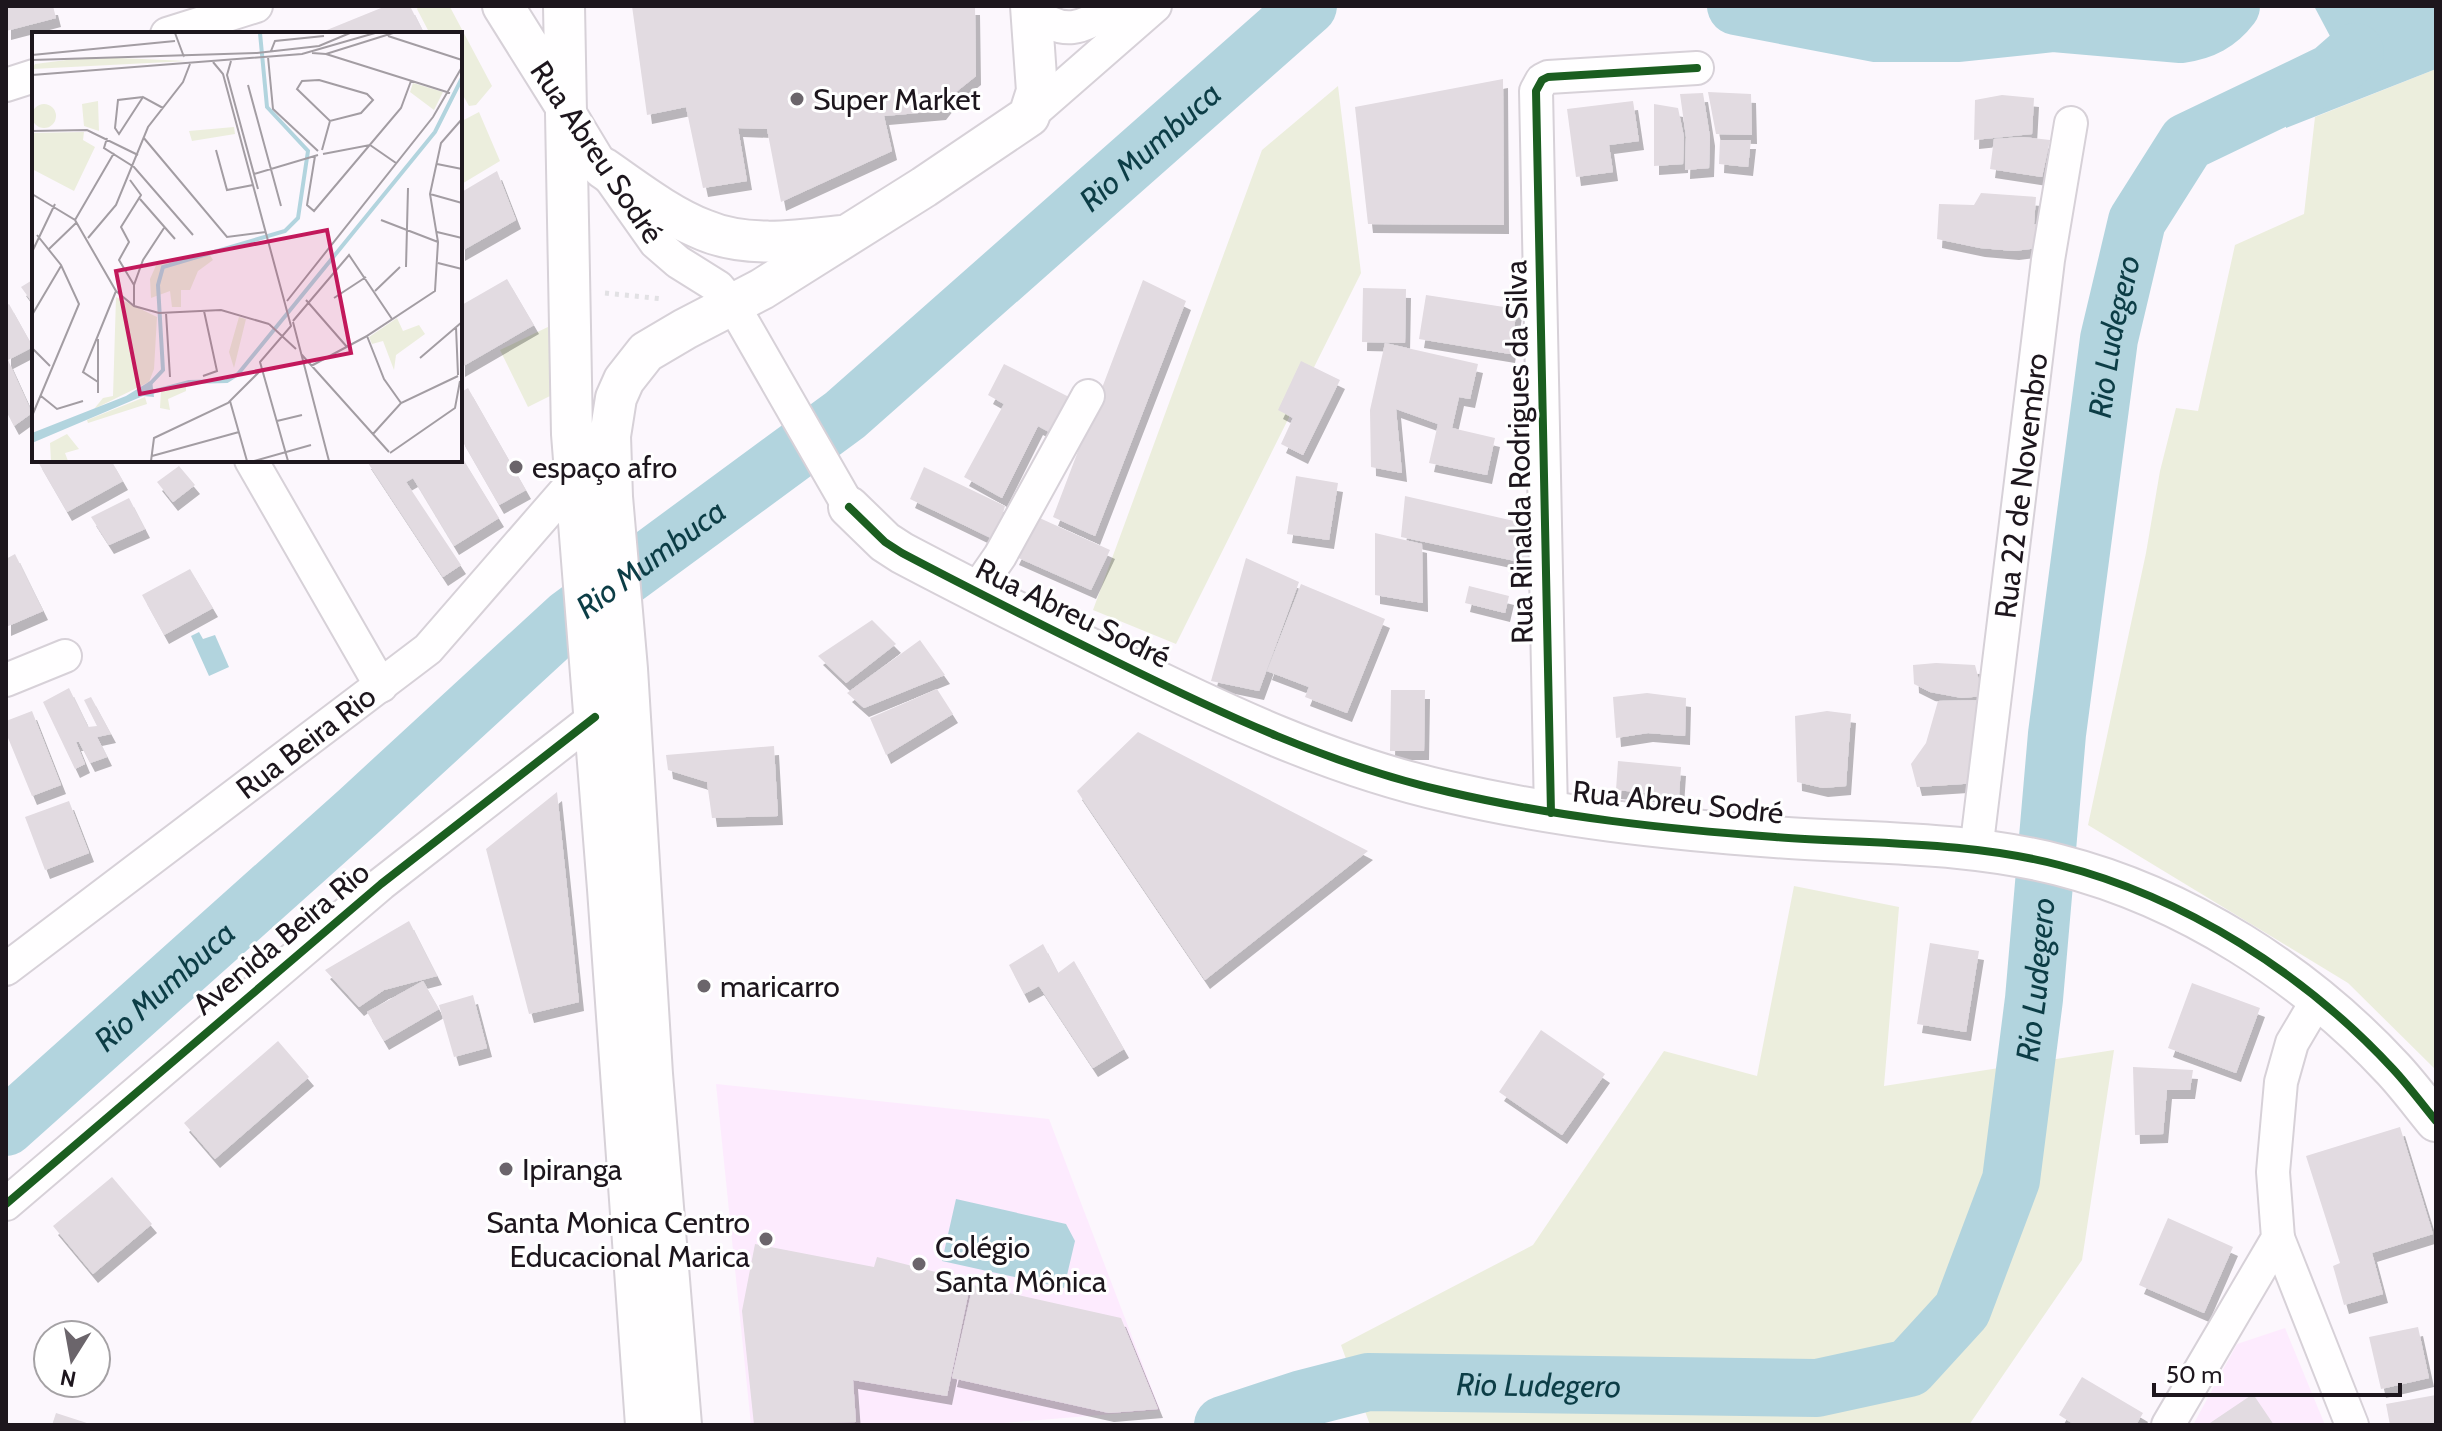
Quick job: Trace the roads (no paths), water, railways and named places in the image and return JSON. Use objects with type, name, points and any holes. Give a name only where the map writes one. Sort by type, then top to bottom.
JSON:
[{"type":"main road","name":"Rua Abreu Sodré","points":[[503,6],[565,105]]},
{"type":"main road","points":[[564,6],[567,288],[575,480],[579,522],[608,668],[652,1074],[681,1425]]},
{"type":"main road","points":[[646,1425],[595,717],[608,668],[611,422],[621,385],[646,352],[733,305],[847,235],[1029,116],[1037,91],[1031,8]]},
{"type":"main road","points":[[603,168],[680,219],[708,232],[775,241],[847,235]]},
{"type":"main road","name":"Rua Abreu Sodré","points":[[849,507],[885,542],[975,592],[1156,682],[1257,728],[1356,765],[1446,792],[1551,813],[1696,830],[1976,851],[2056,864],[2117,882],[2191,916],[2259,956],[2318,999],[2393,1069],[2436,1121]]},
{"type":"street","points":[[173,32],[256,6]]},
{"type":"street","points":[[1031,8],[1052,25],[1075,27],[1092,23],[1113,6]]},
{"type":"street","points":[[1029,116],[1155,6]]},
{"type":"street","name":"Rua Rinalda Rodrigues da Silva","points":[[1551,813],[1536,91],[1542,80],[1548,77],[1697,68]]},
{"type":"street","name":"Rua Abreu Sodré","points":[[565,105],[643,228],[666,254],[718,287],[733,305],[849,507]]},
{"type":"street","name":"Rua 22 de Novembro","points":[[1976,851],[2048,260],[2071,123]]},
{"type":"street","points":[[975,592],[1000,556],[1088,396]]},
{"type":"street","points":[[252,462],[381,686]]},
{"type":"street","name":"Rua Beira Rio","points":[[6,969],[428,649],[575,480]]},
{"type":"street","points":[[6,680],[65,656]]},
{"type":"street","name":"Avenida Beira Rio","points":[[6,1204],[381,884],[595,717]]},
{"type":"street","points":[[2318,999],[2292,1043],[2281,1082],[2273,1172],[2278,1238],[2352,1425]]},
{"type":"street","points":[[2168,1425],[2278,1238]]},
{"type":"water","points":[[2314,6],[2436,6],[2436,69],[2286,128],[2287,80],[2331,38]]},
{"type":"water","points":[[199,632],[203,639],[215,635],[229,667],[209,676],[191,636]]},
{"type":"water","points":[[956,1199],[1066,1224],[1075,1241],[1064,1288],[942,1261]]},
{"type":"waterway","name":"Rio Mumbuca","points":[[6,1127],[358,812],[569,618],[845,415],[1308,6]]},
{"type":"waterway","name":"Rio Mumbuca","points":[[1736,6],[1876,33],[1959,33],[2054,23],[2181,34],[2209,25],[2231,6]]},
{"type":"waterway","name":"Rio Ludegero","points":[[1223,1425],[1302,1399],[1368,1382],[1817,1388],[1909,1368],[1962,1310],[2011,1180],[2034,999],[2057,734],[2109,339],[2137,221],[2187,142],[2331,73],[2355,52]]},
{"type":"place","name":"Super Market","points":[[797,99]]},
{"type":"place","name":"espaço afro","points":[[516,467]]},
{"type":"place","name":"maricarro","points":[[704,986]]},
{"type":"place","name":"Ipiranga","points":[[506,1169]]},
{"type":"place","name":"Santa Monica Centro Educacional Marica","points":[[766,1239]]},
{"type":"place","name":"Colégio Santa Mônica","points":[[919,1264]]}]
